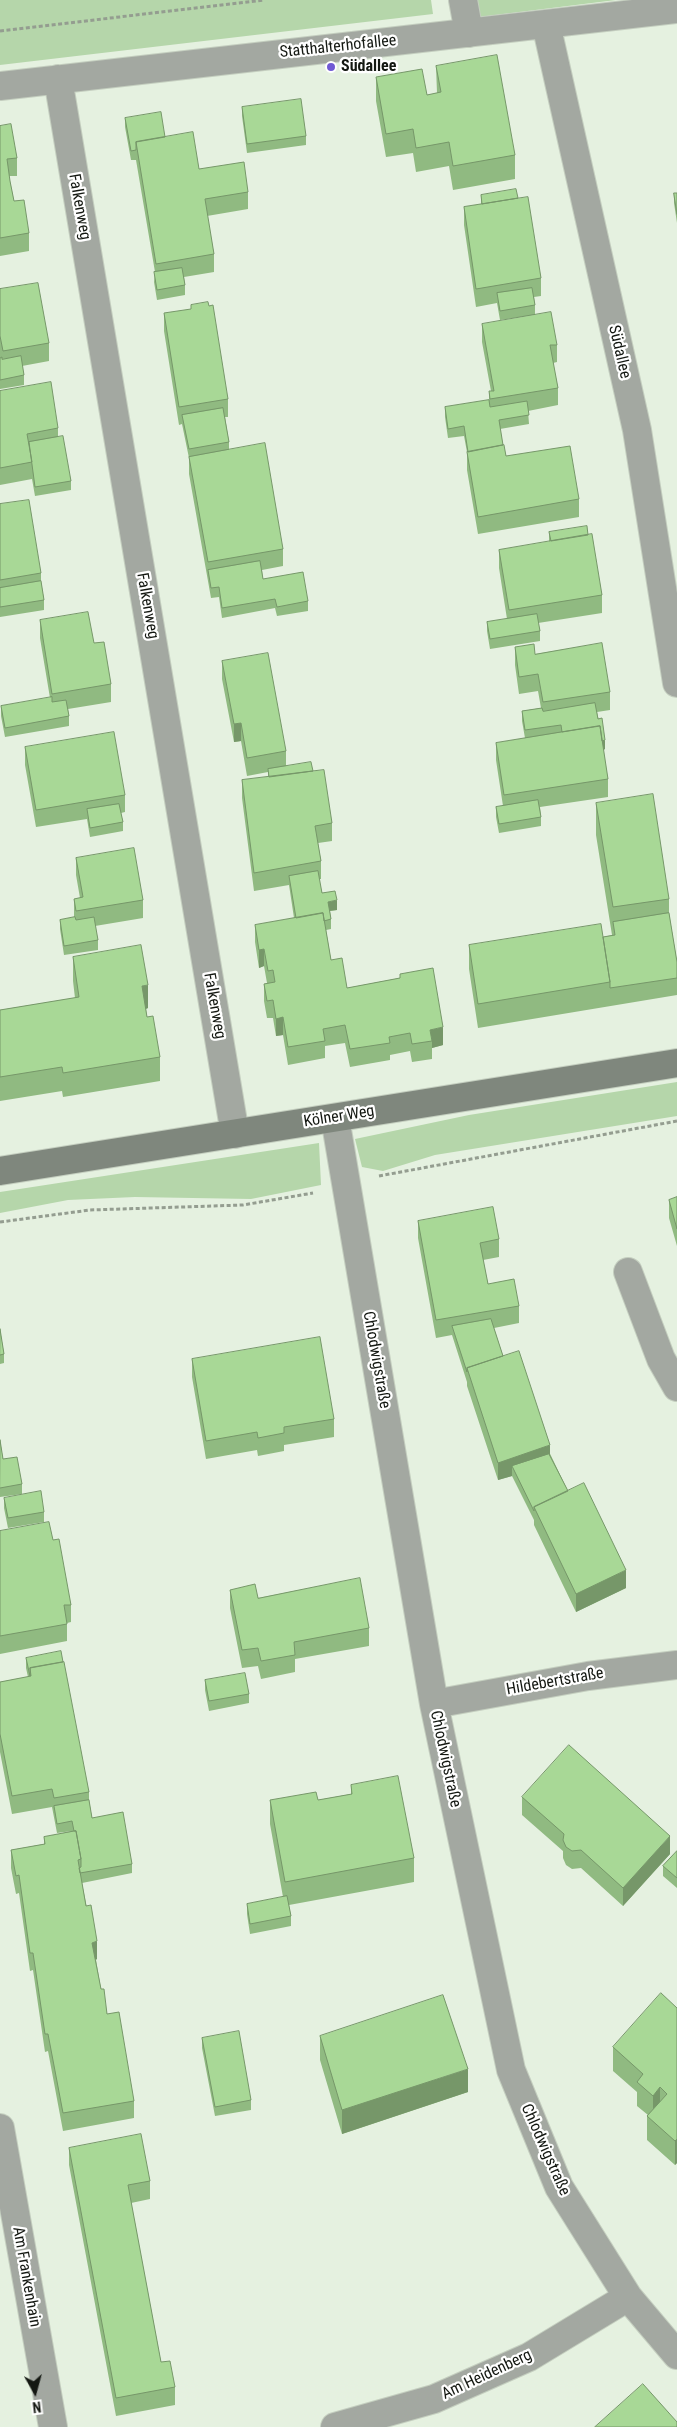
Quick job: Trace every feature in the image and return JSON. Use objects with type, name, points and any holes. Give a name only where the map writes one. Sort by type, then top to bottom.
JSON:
[{"type":"street","points":[[463,0],[469,33]]},
{"type":"street","name":"Statthalterhofallee","points":[[0,86],[677,9]]},
{"type":"street","name":"Südallee","points":[[546,24],[636,430],[677,683]]},
{"type":"street","name":"Falkenweg","points":[[58,79],[236,1134]]},
{"type":"street","name":"Kölner Weg","points":[[0,1172],[677,1063]]},
{"type":"street","name":"Chlodwigstraße","points":[[335,1118],[434,1704],[511,2070],[559,2187],[628,2297],[677,2355]]},
{"type":"street","points":[[628,1272],[661,1359],[677,1387]]},
{"type":"street","name":"Hildebertstraße","points":[[434,1704],[588,1676],[677,1665]]},
{"type":"street","name":"Am Frankenhain","points":[[0,2128],[53,2427]]},
{"type":"street","name":"Am Heidenberg","points":[[335,2427],[434,2400],[529,2357],[628,2297]]},
{"type":"path","points":[[0,31],[264,0]]},
{"type":"path","points":[[0,1222],[90,1210],[243,1205],[320,1192],[367,1178],[677,1121]]},
{"type":"green space","points":[[0,0],[431,0],[433,14],[0,65]]},
{"type":"green space","points":[[477,0],[616,0],[479,17]]},
{"type":"green space","points":[[677,1082],[677,1116],[435,1155],[383,1171],[362,1167],[355,1139],[469,1115]]},
{"type":"green space","points":[[319,1143],[321,1185],[251,1199],[135,1197],[68,1200],[0,1213],[0,1192]]},
{"type":"building","points":[[497,55],[515,155],[453,166],[449,142],[416,148],[413,129],[386,134],[376,77],[422,69],[427,95],[441,92],[436,66]]},
{"type":"building","points":[[301,99],[306,136],[247,144],[242,107]]},
{"type":"building","points":[[161,112],[165,137],[136,142],[136,150],[131,151],[125,118]]},
{"type":"building","points":[[11,124],[17,158],[7,159],[10,181],[14,201],[24,200],[29,233],[0,238],[0,126]]},
{"type":"building","points":[[193,132],[199,169],[244,162],[248,192],[205,199],[214,254],[156,264],[136,142]]},
{"type":"building","points":[[516,189],[518,198],[482,204],[481,195]]},
{"type":"building","points":[[674,193],[677,193],[677,214]]},
{"type":"building","points":[[528,197],[541,278],[476,289],[464,207]]},
{"type":"building","points":[[182,268],[185,285],[157,290],[154,272]]},
{"type":"building","points":[[38,283],[49,343],[3,351],[0,336],[0,289]]},
{"type":"building","points":[[532,288],[535,305],[500,311],[497,293]]},
{"type":"building","points":[[208,302],[209,306],[213,305],[228,399],[179,407],[164,313],[191,309],[191,305]]},
{"type":"building","points":[[551,312],[557,345],[550,345],[558,388],[490,399],[489,391],[494,391],[482,324]]},
{"type":"building","points":[[21,356],[24,375],[0,380],[0,358]]},
{"type":"building","points":[[51,382],[58,428],[27,434],[32,462],[0,468],[0,391]]},
{"type":"building","points":[[489,400],[490,407],[527,401],[529,415],[499,420],[503,445],[468,452],[464,426],[448,429],[445,407]]},
{"type":"building","points":[[223,408],[229,442],[189,449],[182,415]]},
{"type":"building","points":[[63,436],[71,481],[35,487],[29,442]]},
{"type":"building","points":[[265,443],[283,549],[208,562],[189,457]]},
{"type":"building","points":[[504,445],[506,456],[570,446],[579,499],[478,517],[467,452]]},
{"type":"building","points":[[29,500],[41,573],[0,580],[0,504]]},
{"type":"building","points":[[587,526],[588,535],[551,541],[549,532]]},
{"type":"building","points":[[592,534],[602,595],[509,610],[499,550]]},
{"type":"building","points":[[260,561],[263,579],[303,572],[308,601],[277,607],[275,599],[222,608],[219,587],[211,588],[208,570]]},
{"type":"building","points":[[41,581],[44,600],[0,607],[0,588]]},
{"type":"building","points":[[88,612],[94,643],[104,642],[111,684],[52,694],[40,620]]},
{"type":"building","points":[[537,614],[540,631],[490,639],[487,622]]},
{"type":"building","points":[[602,643],[610,692],[543,702],[538,674],[519,677],[515,647],[534,644],[535,654]]},
{"type":"building","points":[[268,653],[286,751],[247,758],[241,723],[234,724],[222,661]]},
{"type":"building","points":[[52,697],[52,702],[66,700],[69,716],[5,728],[1,706]]},
{"type":"building","points":[[595,703],[598,719],[602,718],[605,740],[602,741],[600,726],[562,732],[561,725],[525,730],[522,711],[542,708],[543,711]]},
{"type":"building","points":[[600,726],[608,779],[504,795],[496,743]]},
{"type":"building","points":[[114,732],[125,795],[36,810],[25,747]]},
{"type":"building","points":[[311,762],[313,771],[269,777],[268,769]]},
{"type":"building","points":[[324,770],[332,823],[315,826],[321,861],[254,873],[242,780]]},
{"type":"building","points":[[653,794],[669,899],[613,907],[596,803]]},
{"type":"building","points":[[538,800],[541,817],[499,824],[496,807]]},
{"type":"building","points":[[119,804],[123,822],[90,828],[87,809]]},
{"type":"building","points":[[134,848],[143,900],[76,911],[74,899],[83,897],[76,858]]},
{"type":"building","points":[[318,871],[322,893],[335,891],[337,900],[328,902],[331,919],[324,921],[323,913],[296,918],[289,876]]},
{"type":"building","points":[[323,913],[331,960],[342,958],[347,988],[400,978],[400,974],[433,968],[443,1027],[430,1030],[432,1041],[412,1044],[410,1033],[389,1037],[390,1043],[350,1049],[345,1025],[323,1029],[325,1041],[288,1047],[283,1017],[276,1019],[273,1000],[267,1001],[264,984],[275,982],[273,970],[268,971],[264,949],[259,950],[255,925]]},
{"type":"building","points":[[669,913],[677,962],[677,978],[610,988],[603,937],[615,935],[613,922]]},
{"type":"building","points":[[75,917],[76,920],[94,917],[98,940],[64,946],[60,920]]},
{"type":"building","points":[[601,924],[610,982],[478,1004],[469,945]]},
{"type":"building","points":[[141,945],[148,985],[142,986],[147,1017],[153,1016],[160,1057],[63,1073],[62,1067],[0,1077],[0,1010],[79,997],[73,957]]},
{"type":"building","points":[[677,1197],[677,1229],[669,1200]]},
{"type":"building","points":[[493,1207],[499,1239],[480,1243],[488,1284],[514,1279],[519,1306],[436,1320],[418,1221]]},
{"type":"building","points":[[491,1319],[503,1356],[467,1368],[467,1372],[452,1326]]},
{"type":"building","points":[[0,1329],[4,1354],[0,1355]]},
{"type":"building","points":[[320,1337],[334,1419],[284,1427],[284,1433],[258,1438],[257,1432],[206,1441],[192,1359]]},
{"type":"building","points":[[519,1351],[550,1445],[498,1463],[467,1368]]},
{"type":"building","points":[[0,1440],[3,1459],[17,1457],[22,1484],[0,1488]]},
{"type":"building","points":[[549,1454],[568,1491],[534,1507],[534,1511],[512,1466]]},
{"type":"building","points":[[584,1483],[626,1570],[576,1594],[534,1507]]},
{"type":"building","points":[[41,1491],[44,1512],[8,1518],[4,1498]]},
{"type":"building","points":[[49,1522],[53,1540],[59,1539],[71,1605],[64,1605],[67,1624],[0,1636],[0,1531]]},
{"type":"building","points":[[360,1578],[369,1628],[294,1642],[295,1655],[261,1661],[258,1648],[242,1650],[230,1590],[255,1584],[258,1598]]},
{"type":"building","points":[[61,1651],[63,1662],[30,1668],[30,1676],[26,1658]]},
{"type":"building","points":[[64,1662],[89,1792],[54,1798],[52,1789],[12,1796],[0,1734],[0,1682],[31,1676],[30,1668]]},
{"type":"building","points":[[245,1673],[249,1694],[209,1701],[205,1680]]},
{"type":"building","points":[[569,1745],[670,1836],[623,1888],[581,1850],[572,1851],[566,1847],[563,1840],[564,1834],[522,1797]]},
{"type":"building","points":[[398,1776],[414,1858],[285,1882],[270,1800],[316,1792],[318,1800],[352,1794],[351,1785]]},
{"type":"building","points":[[89,1800],[92,1818],[123,1812],[132,1864],[80,1873],[81,1859],[76,1831],[74,1831],[72,1821],[57,1824],[54,1806]]},
{"type":"building","points":[[76,1831],[81,1859],[78,1860],[86,1906],[91,1905],[97,1941],[92,1943],[101,1989],[104,1989],[107,2014],[119,2012],[134,2101],[63,2113],[48,2034],[45,2034],[33,1953],[30,1953],[19,1875],[16,1876],[11,1850],[45,1844],[44,1837]]},
{"type":"building","points":[[677,1851],[677,1878],[663,1866]]},
{"type":"building","points":[[287,1896],[291,1916],[250,1924],[247,1904]]},
{"type":"building","points":[[661,1993],[677,2008],[677,2139],[675,2141],[647,2116],[667,2094],[660,2087],[653,2096],[637,2082],[643,2074],[613,2047]]},
{"type":"building","points":[[443,1995],[468,2069],[342,2110],[320,2036]]},
{"type":"building","points":[[239,2031],[251,2100],[215,2107],[202,2038]]},
{"type":"building","points":[[141,2134],[150,2181],[128,2185],[161,2362],[170,2361],[175,2387],[116,2398],[69,2148]]},
{"type":"building","points":[[643,2384],[677,2422],[677,2427],[595,2427]]},
{"type":"place","name":"Südallee","points":[[331,67]]}]
